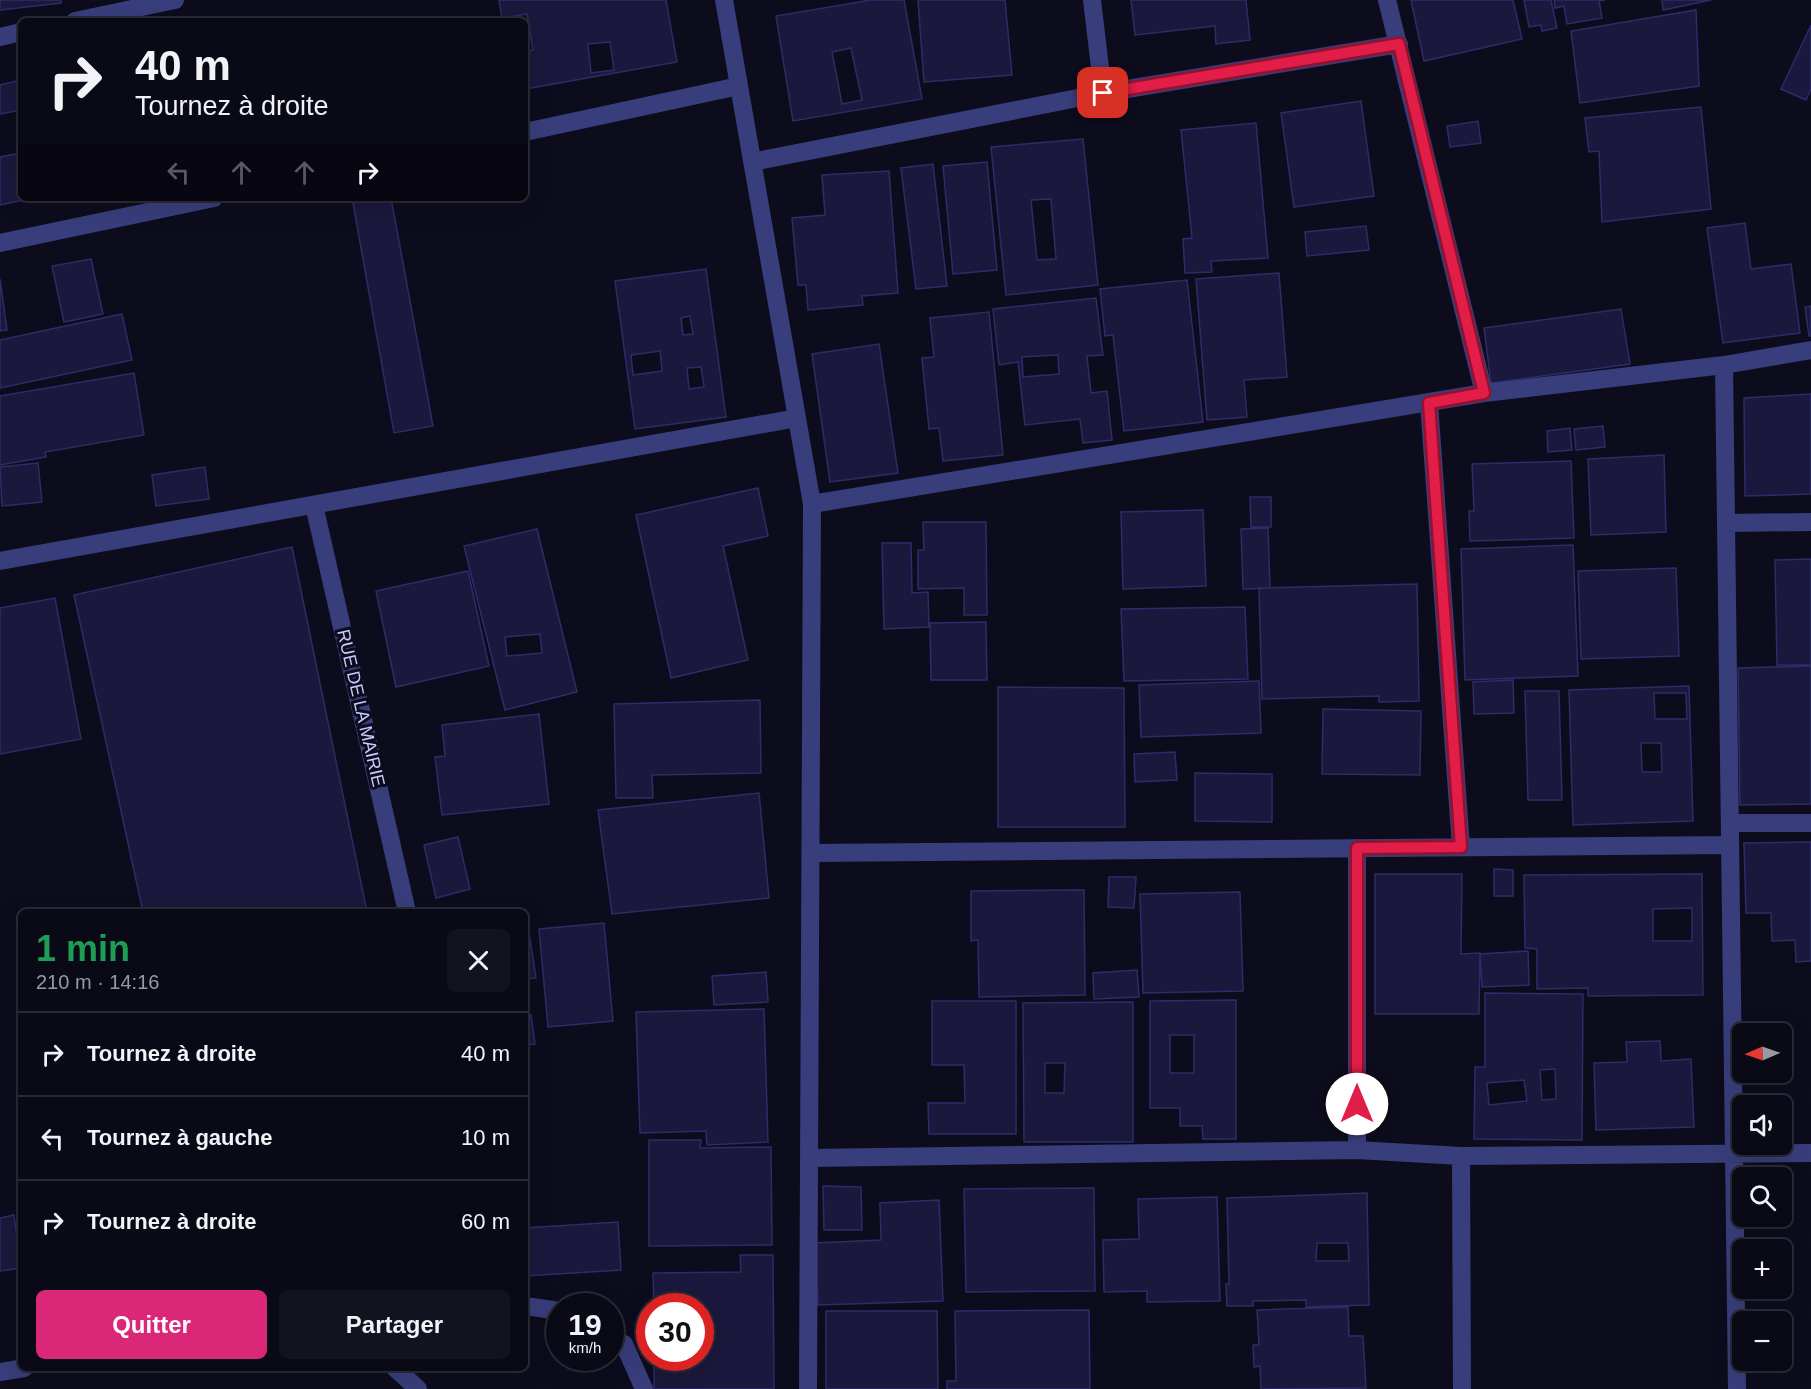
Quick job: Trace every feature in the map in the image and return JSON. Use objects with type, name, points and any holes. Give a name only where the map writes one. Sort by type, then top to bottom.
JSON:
[{"type":"street","points":[[89,18],[175,0]]},
{"type":"street","points":[[724,0],[812,504],[808,1389]]},
{"type":"street","points":[[1092,0],[1103,93]]},
{"type":"street","points":[[1387,0],[1484,393]]},
{"type":"street","points":[[0,37],[18,33]]},
{"type":"street","points":[[752,162],[1103,93],[1399,44]]},
{"type":"street","points":[[528,131],[739,86]]},
{"type":"street","points":[[0,243],[200,201]]},
{"type":"street","points":[[812,504],[1484,393],[1724,365],[1811,350]]},
{"type":"street","points":[[1724,365],[1733,1095]]},
{"type":"street","points":[[1429,403],[1461,847]]},
{"type":"street","points":[[0,561],[796,417]]},
{"type":"street","name":"RUE DE LA MAIRIE","points":[[314,505],[406,909]]},
{"type":"street","points":[[1726,523],[1811,522]]},
{"type":"street","points":[[1730,823],[1811,823]]},
{"type":"street","points":[[811,853],[1730,844]]},
{"type":"street","points":[[1357,848],[1357,1150]]},
{"type":"street","points":[[810,1158],[1357,1150],[1461,1156],[1732,1153]]},
{"type":"street","points":[[1792,1153],[1811,1153]]},
{"type":"street","points":[[1734,1155],[1737,1389]]},
{"type":"street","points":[[1461,1156],[1462,1389]]},
{"type":"street","points":[[528,1306],[546,1309]]},
{"type":"street","points":[[624,1344],[644,1389]]},
{"type":"street","points":[[0,1372],[18,1369]]},
{"type":"street","points":[[398,1371],[418,1389]]},
{"type":"building","points":[[0,0],[61,0],[61,3],[0,10]]},
{"type":"building","points":[[499,0],[666,0],[677,62],[528,88],[528,51],[533,50],[527,14],[502,18]],"holes":[[[610,42],[614,70],[591,73],[588,44]]]},
{"type":"building","points":[[871,0],[904,0],[922,99],[793,121],[776,16]],"holes":[[[851,48],[862,100],[842,104],[832,52]]]},
{"type":"building","points":[[918,0],[1005,0],[1012,75],[924,82]]},
{"type":"building","points":[[1131,0],[1246,0],[1250,40],[1216,44],[1215,26],[1135,35]]},
{"type":"building","points":[[1411,0],[1513,0],[1522,39],[1424,61]]},
{"type":"building","points":[[1524,0],[1551,0],[1557,28],[1542,31],[1541,25],[1529,27]]},
{"type":"building","points":[[1554,0],[1605,0],[1599,1],[1602,18],[1567,24],[1564,6],[1555,8]]},
{"type":"building","points":[[1662,0],[1711,0],[1663,10]]},
{"type":"building","points":[[1696,10],[1699,86],[1580,103],[1571,31]]},
{"type":"building","points":[[1811,25],[1811,89],[1806,100],[1781,89]]},
{"type":"building","points":[[18,81],[18,111],[0,114],[0,85]]},
{"type":"building","points":[[1361,101],[1374,196],[1294,207],[1281,113]]},
{"type":"building","points":[[1701,107],[1711,209],[1602,222],[1599,151],[1589,152],[1585,118]]},
{"type":"building","points":[[1478,121],[1481,143],[1450,147],[1447,126]]},
{"type":"building","points":[[1256,123],[1268,258],[1211,261],[1212,272],[1185,273],[1183,239],[1192,238],[1181,130]]},
{"type":"building","points":[[1083,139],[1098,285],[1006,295],[991,147]],"holes":[[[1051,199],[1056,259],[1037,260],[1031,200]]]},
{"type":"building","points":[[18,154],[19,201],[0,205],[0,157]]},
{"type":"building","points":[[987,162],[997,270],[953,274],[943,166]]},
{"type":"building","points":[[933,164],[947,286],[916,289],[901,168]]},
{"type":"building","points":[[889,171],[898,293],[862,296],[863,305],[808,310],[806,285],[798,285],[792,218],[825,215],[822,175]]},
{"type":"building","points":[[392,201],[433,426],[394,433],[353,203]]},
{"type":"building","points":[[1745,223],[1751,269],[1791,264],[1800,333],[1723,343],[1707,228]]},
{"type":"building","points":[[1366,226],[1369,250],[1307,256],[1305,232]]},
{"type":"building","points":[[91,259],[103,314],[64,322],[52,266]]},
{"type":"building","points":[[706,269],[726,417],[635,429],[615,281]],"holes":[[[690,316],[693,334],[683,335],[681,318]],[[660,351],[662,371],[633,375],[631,355]],[[701,367],[704,387],[689,389],[687,368]]]},
{"type":"building","points":[[1279,273],[1287,377],[1244,380],[1247,417],[1207,420],[1196,279]]},
{"type":"building","points":[[0,279],[7,330],[0,331]]},
{"type":"building","points":[[1187,280],[1203,422],[1124,431],[1113,335],[1105,336],[1100,289]]},
{"type":"building","points":[[1096,298],[1103,355],[1087,356],[1091,393],[1107,391],[1112,440],[1083,443],[1080,419],[1025,425],[1018,362],[999,365],[993,309]],"holes":[[[1058,355],[1059,374],[1023,377],[1022,357]]]},
{"type":"building","points":[[1811,306],[1811,336],[1809,336],[1805,307]]},
{"type":"building","points":[[1621,309],[1630,364],[1491,383],[1484,328]]},
{"type":"building","points":[[989,312],[1003,455],[943,461],[939,428],[929,429],[922,358],[934,357],[930,318]]},
{"type":"building","points":[[122,314],[132,360],[0,388],[0,340]]},
{"type":"building","points":[[879,344],[898,473],[830,482],[812,354]]},
{"type":"building","points":[[134,373],[144,435],[45,452],[46,457],[0,465],[0,396]]},
{"type":"building","points":[[1811,394],[1811,494],[1745,496],[1744,398]]},
{"type":"building","points":[[1603,426],[1605,447],[1576,450],[1574,429]]},
{"type":"building","points":[[1570,428],[1572,450],[1548,452],[1547,431]]},
{"type":"building","points":[[1664,455],[1666,532],[1591,535],[1588,459]]},
{"type":"building","points":[[1571,461],[1574,538],[1470,541],[1469,511],[1474,511],[1472,464]]},
{"type":"building","points":[[38,463],[42,502],[2,506],[0,467]]},
{"type":"building","points":[[205,467],[209,499],[156,506],[152,475]]},
{"type":"building","points":[[758,488],[768,536],[723,546],[748,660],[671,678],[636,515]]},
{"type":"building","points":[[1250,497],[1271,497],[1271,527],[1251,527]]},
{"type":"building","points":[[1203,510],[1206,586],[1123,589],[1121,512]]},
{"type":"building","points":[[923,522],[986,522],[987,615],[964,615],[964,588],[918,589],[918,550],[924,550]]},
{"type":"building","points":[[1268,528],[1270,588],[1243,589],[1241,529]]},
{"type":"building","points":[[537,529],[577,692],[505,710],[464,546]],"holes":[[[540,634],[542,653],[507,656],[505,637]]]},
{"type":"building","points":[[882,543],[911,543],[912,593],[928,592],[929,627],[884,629]]},
{"type":"building","points":[[1573,545],[1578,676],[1465,680],[1461,549]]},
{"type":"building","points":[[292,547],[366,909],[142,909],[74,595]]},
{"type":"building","points":[[1811,559],[1811,665],[1777,665],[1775,560]]},
{"type":"building","points":[[1676,568],[1679,656],[1581,659],[1578,571]]},
{"type":"building","points":[[468,571],[489,666],[396,687],[376,591]]},
{"type":"building","points":[[1417,584],[1419,701],[1379,702],[1379,696],[1262,699],[1259,588]]},
{"type":"building","points":[[55,598],[81,739],[0,754],[0,608]]},
{"type":"building","points":[[1245,607],[1248,679],[1124,681],[1121,609]]},
{"type":"building","points":[[986,622],[987,680],[931,680],[930,623]]},
{"type":"building","points":[[1811,666],[1811,804],[1740,805],[1738,668]]},
{"type":"building","points":[[1513,680],[1514,713],[1474,714],[1473,682]]},
{"type":"building","points":[[1259,681],[1261,733],[1141,737],[1139,685]]},
{"type":"building","points":[[1689,686],[1693,821],[1573,825],[1569,690]]},
{"type":"building","points":[[998,687],[1124,688],[1125,827],[998,827]]},
{"type":"building","points":[[1525,691],[1559,691],[1562,800],[1528,800]]},
{"type":"building","points":[[1654,693],[1686,693],[1687,719],[1655,719]]},
{"type":"building","points":[[760,700],[761,773],[652,775],[653,798],[616,798],[614,704]]},
{"type":"building","points":[[1323,709],[1421,711],[1420,775],[1322,774]]},
{"type":"building","points":[[539,714],[549,804],[442,815],[435,757],[445,756],[442,725]]},
{"type":"building","points":[[1641,743],[1661,743],[1662,772],[1642,772]]},
{"type":"building","points":[[1175,752],[1177,780],[1135,782],[1134,754]]},
{"type":"building","points":[[1195,773],[1272,774],[1272,822],[1195,821]]},
{"type":"building","points":[[759,793],[769,898],[612,914],[598,810]]},
{"type":"building","points":[[458,837],[470,889],[436,898],[424,845]]},
{"type":"building","points":[[1811,842],[1811,961],[1796,962],[1795,940],[1772,941],[1771,913],[1746,913],[1744,843]]},
{"type":"building","points":[[1494,869],[1513,870],[1513,896],[1494,896]]},
{"type":"building","points":[[1375,874],[1462,874],[1461,954],[1480,953],[1479,1014],[1375,1014]]},
{"type":"building","points":[[1702,874],[1703,995],[1588,996],[1588,988],[1537,989],[1537,949],[1525,948],[1524,875]],"holes":[[[1692,908],[1692,941],[1653,941],[1653,909]]]},
{"type":"building","points":[[1109,877],[1136,877],[1134,908],[1108,907]]},
{"type":"building","points":[[1084,890],[1085,995],[979,997],[978,940],[971,941],[971,891]]},
{"type":"building","points":[[1240,892],[1243,991],[1143,993],[1140,894]]},
{"type":"building","points":[[604,923],[613,1021],[548,1027],[539,929]]},
{"type":"building","points":[[528,932],[536,978],[528,979]]},
{"type":"building","points":[[1528,951],[1529,985],[1482,987],[1480,954]]},
{"type":"building","points":[[1137,970],[1139,997],[1094,999],[1093,973]]},
{"type":"building","points":[[766,972],[768,1002],[714,1005],[712,976]]},
{"type":"building","points":[[1485,993],[1583,994],[1582,1140],[1474,1139],[1475,1067],[1485,1067]],"holes":[[[1555,1069],[1556,1099],[1542,1100],[1540,1070]],[[1524,1080],[1527,1101],[1489,1105],[1487,1083]]]},
{"type":"building","points":[[1236,1000],[1236,1139],[1203,1139],[1202,1126],[1180,1126],[1180,1108],[1150,1108],[1150,1001]],"holes":[[[1170,1035],[1194,1035],[1194,1073],[1170,1073]]]},
{"type":"building","points":[[932,1001],[1016,1001],[1016,1134],[929,1134],[928,1103],[965,1103],[964,1065],[932,1065]]},
{"type":"building","points":[[1133,1002],[1133,1142],[1024,1142],[1023,1003]],"holes":[[[1045,1063],[1065,1063],[1064,1093],[1045,1093]]]},
{"type":"building","points":[[764,1009],[768,1142],[707,1145],[706,1131],[640,1133],[636,1012]]},
{"type":"building","points":[[528,1015],[531,1015],[535,1044],[528,1045]]},
{"type":"building","points":[[1660,1041],[1661,1061],[1691,1059],[1694,1127],[1596,1130],[1594,1063],[1627,1062],[1626,1042]]},
{"type":"building","points":[[649,1140],[701,1140],[700,1148],[771,1147],[772,1245],[649,1246]]},
{"type":"building","points":[[823,1186],[861,1187],[862,1230],[824,1230]]},
{"type":"building","points":[[1094,1188],[1095,1291],[966,1292],[964,1189]]},
{"type":"building","points":[[1367,1193],[1369,1305],[1306,1307],[1306,1300],[1253,1301],[1253,1306],[1227,1306],[1226,1284],[1229,1284],[1227,1198]],"holes":[[[1317,1243],[1348,1243],[1349,1261],[1316,1261]]]},
{"type":"building","points":[[1217,1197],[1220,1301],[1147,1302],[1147,1291],[1104,1292],[1103,1240],[1139,1239],[1138,1199]]},
{"type":"building","points":[[939,1200],[943,1301],[818,1305],[815,1243],[881,1240],[880,1203]]},
{"type":"building","points":[[14,1215],[18,1268],[0,1271],[0,1218]]},
{"type":"building","points":[[618,1222],[621,1270],[528,1276],[528,1228]]},
{"type":"building","points":[[740,1255],[773,1255],[774,1389],[654,1389],[654,1371],[714,1371],[714,1293],[654,1293],[653,1273],[741,1272]]},
{"type":"building","points":[[1348,1307],[1349,1336],[1363,1336],[1366,1388],[1261,1389],[1260,1366],[1254,1367],[1253,1345],[1259,1345],[1257,1310]]},
{"type":"building","points":[[1089,1310],[1090,1389],[947,1389],[947,1381],[956,1381],[955,1311]]},
{"type":"building","points":[[826,1311],[937,1311],[938,1389],[826,1389]]},
{"type":"route","points":[[1103,93],[1399,44],[1484,393],[1429,403],[1461,847],[1357,848],[1357,1104]]}]
